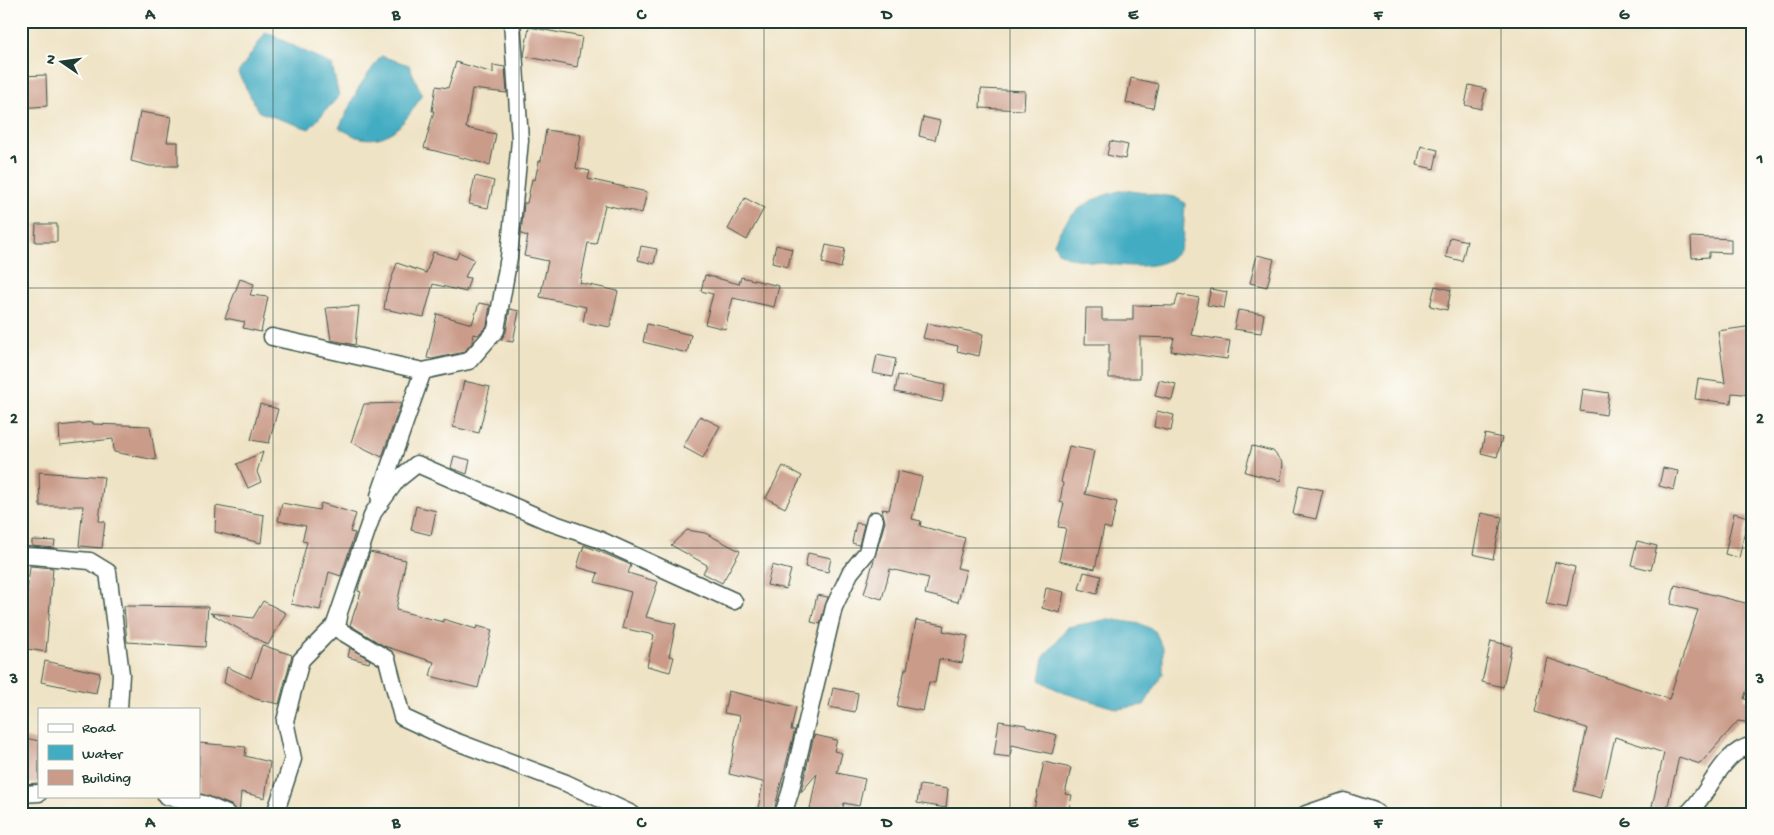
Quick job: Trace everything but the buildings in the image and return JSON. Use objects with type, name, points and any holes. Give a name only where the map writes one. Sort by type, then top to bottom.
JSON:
[{"type":"street","points":[[272,336],[424,371],[470,362],[496,330],[509,256],[520,140],[512,21]]},
{"type":"street","points":[[275,814],[293,759],[285,721],[301,660],[338,622],[352,573],[424,371]]},
{"type":"street","points":[[632,814],[566,783],[452,740],[402,717],[387,659],[334,627],[373,514],[398,480],[416,464],[552,523],[598,539],[734,601]]},
{"type":"street","points":[[782,814],[790,793],[834,607],[850,573],[867,552],[875,520]]},
{"type":"street","points":[[22,555],[90,561],[108,572],[121,674],[119,708]]},
{"type":"street","points":[[1687,814],[1709,789],[1721,766],[1742,747],[1753,745]]},
{"type":"street","points":[[21,794],[38,793]]},
{"type":"street","points":[[176,798],[204,804],[227,814]]},
{"type":"street","points":[[1306,814],[1344,801],[1372,810],[1378,814]]},
{"type":"water","points":[[266,32],[332,65],[339,96],[309,129],[259,112],[238,73]]},
{"type":"water","points":[[381,56],[409,65],[422,95],[405,120],[390,133],[372,139],[358,137],[339,128],[359,87]]},
{"type":"water","points":[[1123,190],[1175,197],[1185,203],[1180,249],[1171,258],[1145,266],[1129,266],[1069,258],[1058,252],[1054,243],[1073,214],[1100,197]]},
{"type":"water","points":[[1109,619],[1141,624],[1155,631],[1163,648],[1163,674],[1144,705],[1118,709],[1061,692],[1040,680],[1044,657],[1068,627]]}]
